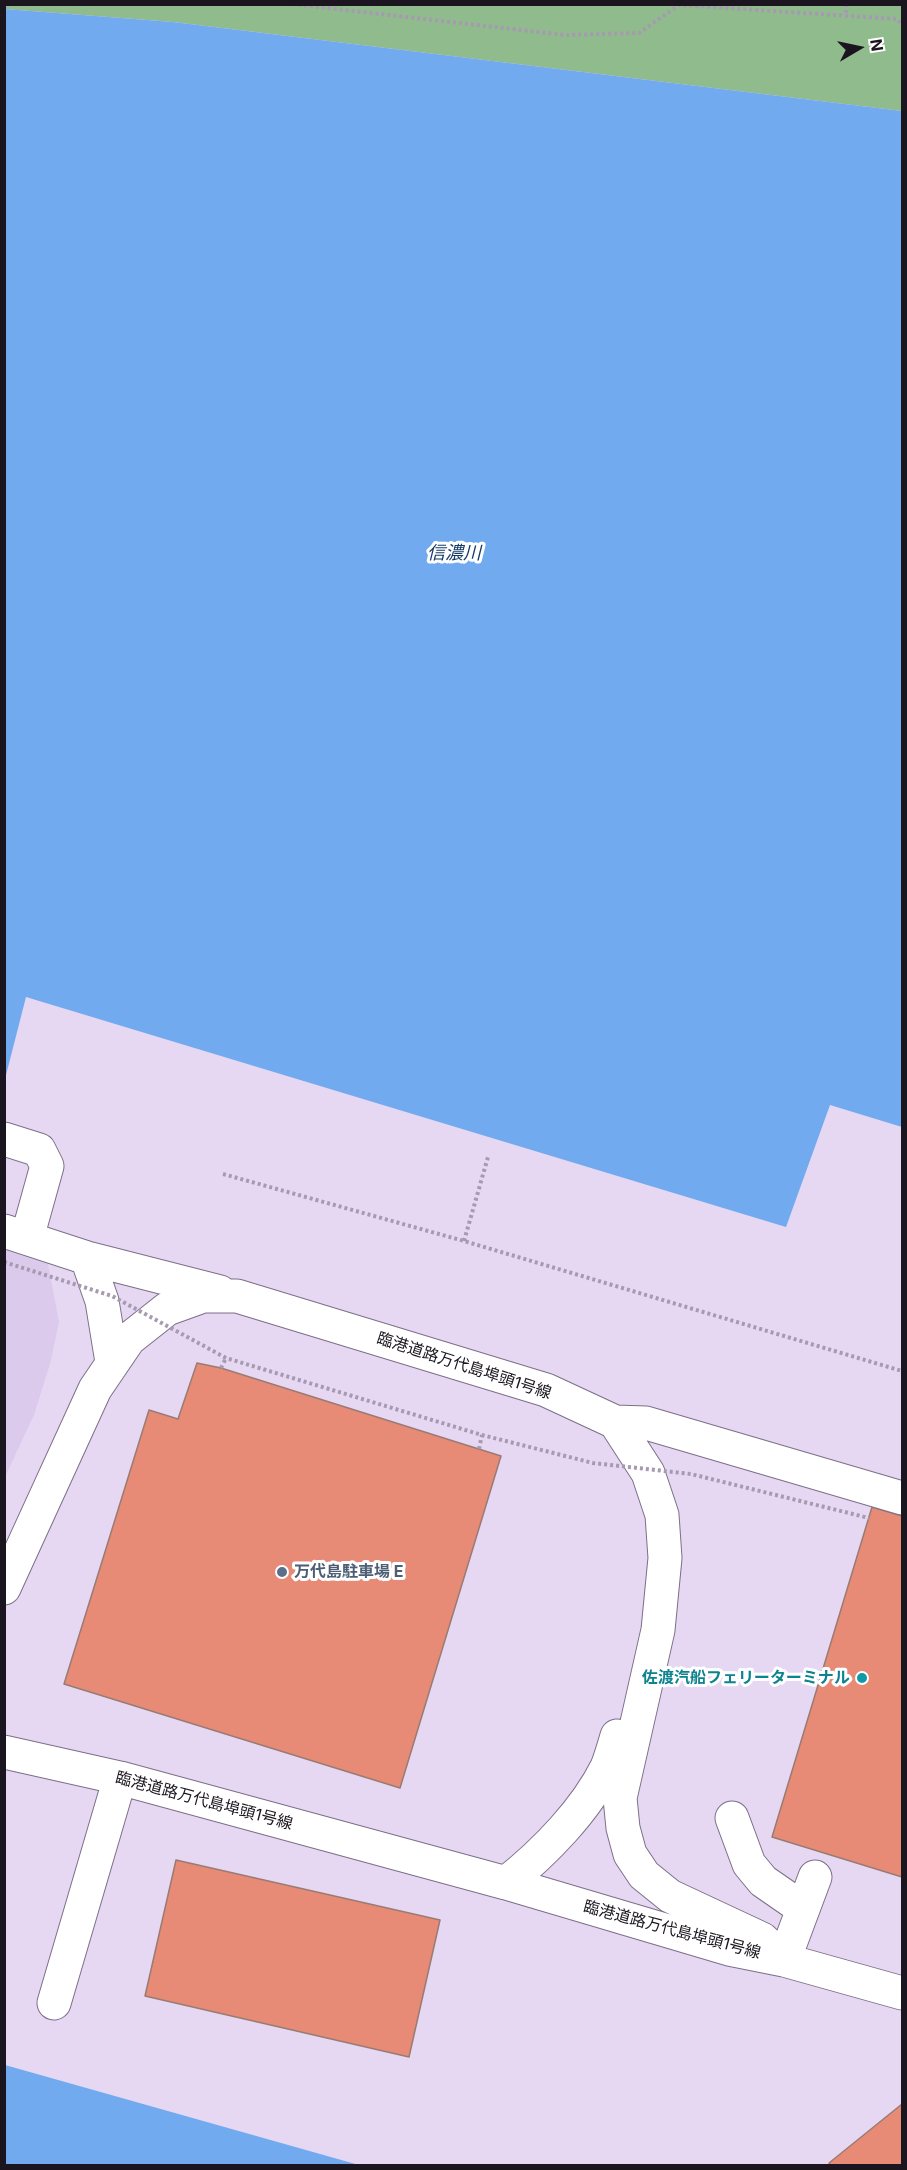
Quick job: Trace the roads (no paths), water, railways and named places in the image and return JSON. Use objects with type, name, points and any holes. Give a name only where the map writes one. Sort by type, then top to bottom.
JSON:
[{"type":"street","points":[[4,1139],[39,1150],[47,1166],[16,1234],[87,1258],[237,1296]]},
{"type":"street","points":[[87,1258],[102,1301],[112,1362]]},
{"type":"street","name":"臨港道路万代島埠頭1号線","points":[[4,1588],[95,1389],[112,1362],[129,1339],[167,1309],[203,1296],[237,1296],[546,1390],[615,1422],[648,1473],[662,1515],[665,1558],[658,1630],[620,1798],[623,1828],[630,1854],[644,1875],[670,1896],[762,1939],[784,1959]]},
{"type":"street","points":[[615,1422],[646,1422],[903,1498]]},
{"type":"street","points":[[506,1883],[532,1862],[582,1806],[606,1767],[622,1722],[646,1675]]},
{"type":"street","name":"臨港道路万代島埠頭1号線","points":[[4,1741],[18,1755],[120,1778],[506,1883],[729,1949],[784,1959]]},
{"type":"street","points":[[54,2003],[120,1778]]},
{"type":"street","points":[[732,1818],[749,1864],[763,1881],[802,1908]]},
{"type":"street","points":[[815,1877],[784,1959],[903,1993]]},
{"type":"water","name":"信濃川","points":[[5,9],[173,22],[902,111],[902,1127],[830,1105],[786,1227],[26,997],[5,1079]]},
{"type":"water","points":[[5,2065],[359,2165],[5,2165]]},
{"type":"place","name":"万代島駐車場 E","points":[[282,1572]]},
{"type":"place","name":"佐渡汽船フェリーターミナル","points":[[862,1678]]}]
